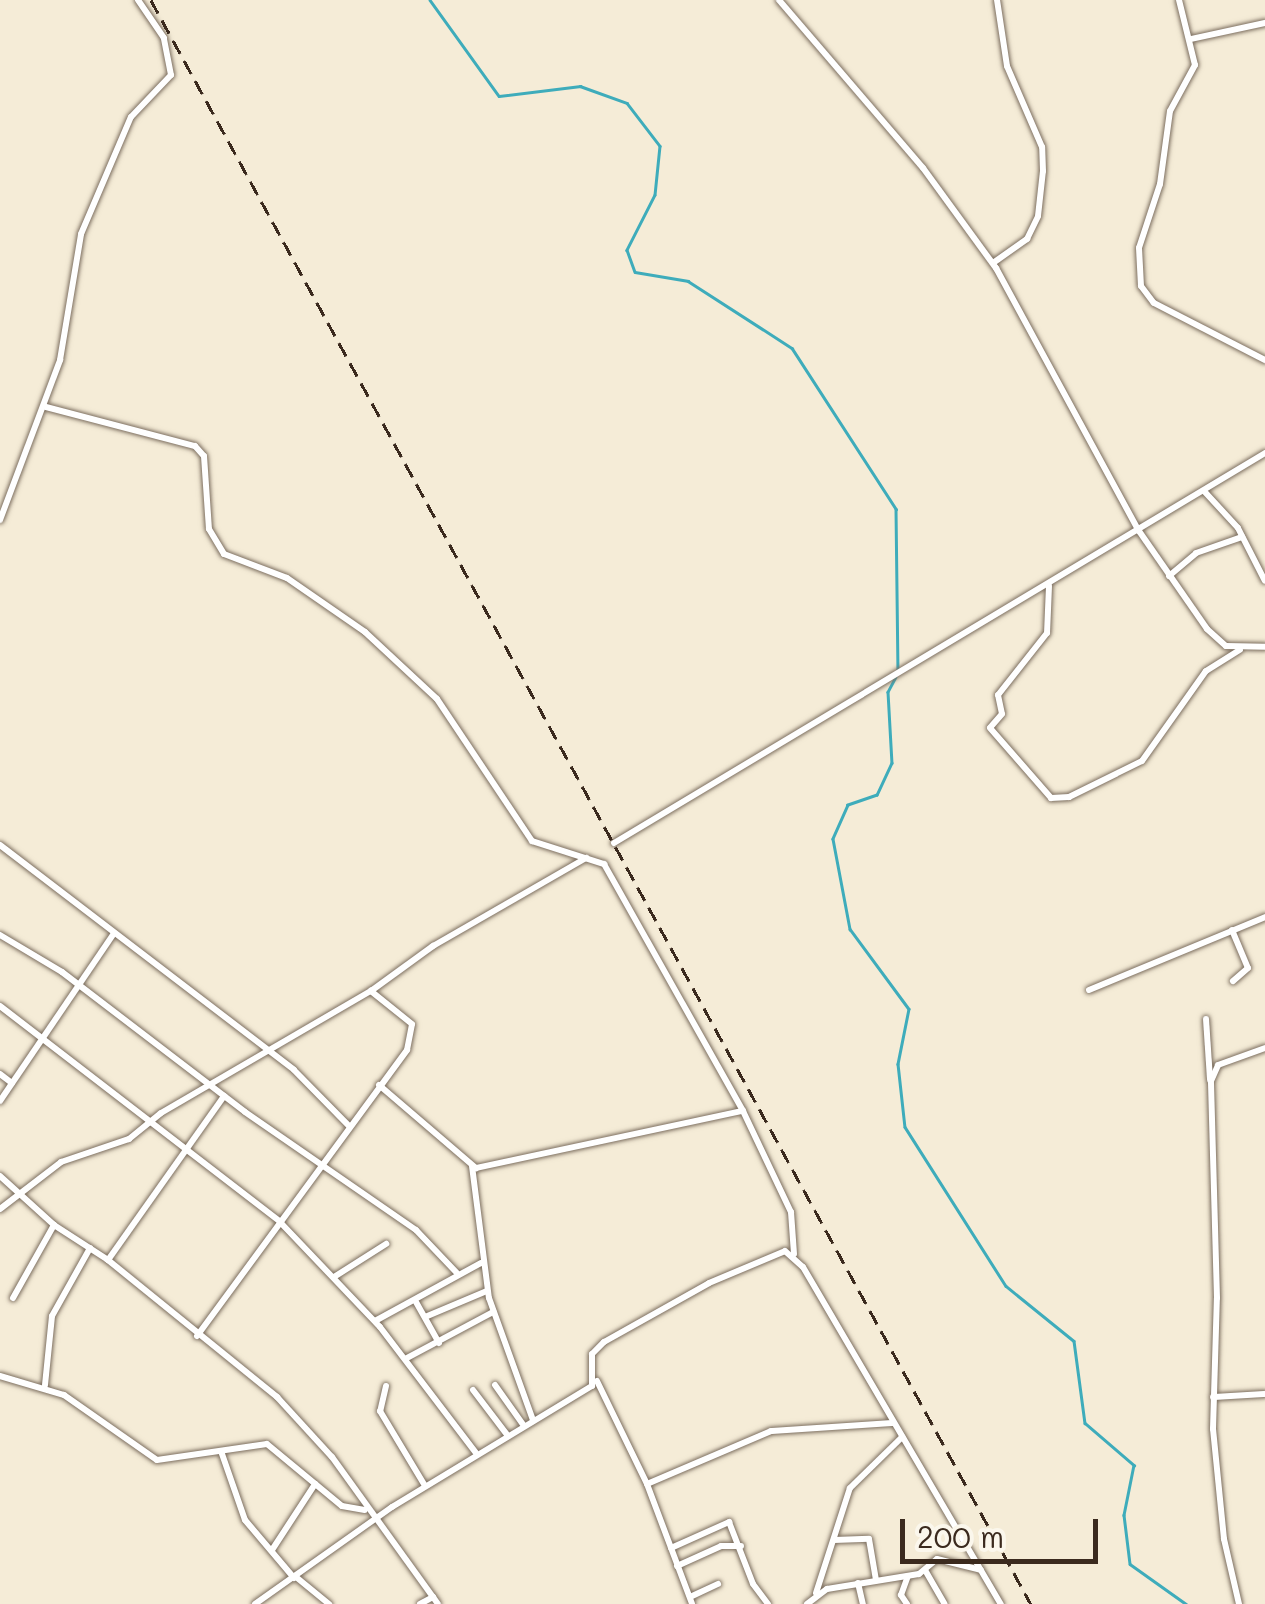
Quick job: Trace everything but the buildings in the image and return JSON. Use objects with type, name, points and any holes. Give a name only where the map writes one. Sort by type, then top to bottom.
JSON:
[{"type":"street","points":[[0,520],[46,406],[66,339],[81,234],[132,116],[169,80],[173,68],[164,38],[138,0]]},
{"type":"street","points":[[779,0],[923,168],[993,263],[1139,531],[1217,640],[1246,647],[1265,646]]},
{"type":"street","points":[[993,263],[1027,239],[1042,192],[1042,148],[1016,98],[996,0]]},
{"type":"street","points":[[1179,0],[1195,66],[1181,80],[1170,111],[1160,184],[1138,248],[1140,286],[1154,302],[1265,360]]},
{"type":"street","points":[[1191,39],[1265,24]]},
{"type":"street","points":[[46,406],[195,446],[204,456],[209,529],[224,554],[297,583],[376,642],[446,710],[532,842],[604,864],[640,920],[743,1111],[791,1212],[794,1254],[1000,1604]]},
{"type":"street","points":[[614,843],[1049,586],[1265,453]]},
{"type":"street","points":[[1204,491],[1242,537],[1265,581]]},
{"type":"street","points":[[1169,576],[1195,553],[1242,537]]},
{"type":"street","points":[[1049,586],[1047,633],[998,695],[1002,714],[990,728],[1051,798],[1069,796],[1142,761],[1206,670],[1246,647]]},
{"type":"street","points":[[0,845],[270,1053],[349,1126]]},
{"type":"street","points":[[0,1209],[60,1162],[130,1139],[150,1123],[371,991],[433,946],[587,858]]},
{"type":"street","points":[[1089,990],[1264,920]]},
{"type":"street","points":[[1232,930],[1248,968],[1233,982]]},
{"type":"street","points":[[0,934],[428,1239],[457,1274]]},
{"type":"street","points":[[0,1101],[75,984],[114,934]]},
{"type":"street","points":[[197,1336],[414,1034],[412,1024],[371,991]]},
{"type":"street","points":[[0,1006],[280,1222],[407,1358],[476,1453]]},
{"type":"street","points":[[1206,1019],[1217,1298],[1212,1396],[1224,1539],[1240,1604]]},
{"type":"street","points":[[1211,1081],[1218,1066],[1265,1048]]},
{"type":"street","points":[[0,1074],[12,1083]]},
{"type":"street","points":[[379,1086],[472,1166],[487,1291],[533,1420]]},
{"type":"street","points":[[108,1260],[224,1096]]},
{"type":"street","points":[[472,1166],[743,1111]]},
{"type":"street","points":[[0,1176],[54,1225],[108,1260],[310,1429],[435,1601],[420,1604]]},
{"type":"street","points":[[14,1298],[54,1225]]},
{"type":"street","points":[[334,1277],[386,1244]]},
{"type":"street","points":[[44,1385],[52,1316],[90,1248]]},
{"type":"street","points":[[718,1584],[691,1600],[647,1484],[596,1380],[592,1354],[616,1334],[772,1254],[794,1254]]},
{"type":"street","points":[[375,1321],[416,1302],[481,1263]]},
{"type":"street","points":[[425,1317],[487,1291]]},
{"type":"street","points":[[416,1302],[439,1342]]},
{"type":"street","points":[[407,1358],[493,1312]]},
{"type":"street","points":[[0,1376],[44,1385],[145,1457],[166,1461],[267,1444],[342,1506],[366,1510]]},
{"type":"street","points":[[255,1604],[425,1486],[596,1380]]},
{"type":"street","points":[[495,1385],[524,1426]]},
{"type":"street","points":[[386,1386],[380,1410],[425,1486]]},
{"type":"street","points":[[473,1390],[508,1436]]},
{"type":"street","points":[[1212,1396],[1265,1394]]},
{"type":"street","points":[[494,1418],[510,1408]]},
{"type":"street","points":[[647,1484],[771,1430],[893,1423]]},
{"type":"street","points":[[808,1604],[816,1594],[853,1484],[902,1437]]},
{"type":"street","points":[[221,1451],[245,1520],[295,1578],[329,1604]]},
{"type":"street","points":[[272,1550],[316,1484]]},
{"type":"street","points":[[671,1548],[729,1522],[742,1546],[752,1584],[768,1604]]},
{"type":"street","points":[[834,1540],[868,1538],[876,1580]]},
{"type":"street","points":[[678,1566],[720,1546],[742,1546]]},
{"type":"street","points":[[816,1594],[925,1573],[942,1558],[982,1570]]},
{"type":"street","points":[[925,1573],[945,1604]]},
{"type":"street","points":[[906,1604],[901,1595],[908,1576]]},
{"type":"street","points":[[858,1584],[863,1604]]},
{"type":"waterway","points":[[430,0],[499,96],[580,86],[627,103],[660,146],[655,195],[627,250],[635,272],[688,281],[792,348],[896,509],[898,669]]},
{"type":"waterway","points":[[896,677],[888,692],[892,763],[877,795],[848,805],[833,839],[850,929],[909,1009],[898,1064],[905,1127],[1006,1286],[1074,1341],[1085,1423],[1134,1465],[1124,1515],[1130,1564],[1186,1604]]},
{"type":"railway","points":[[151,0],[1031,1604]]}]
